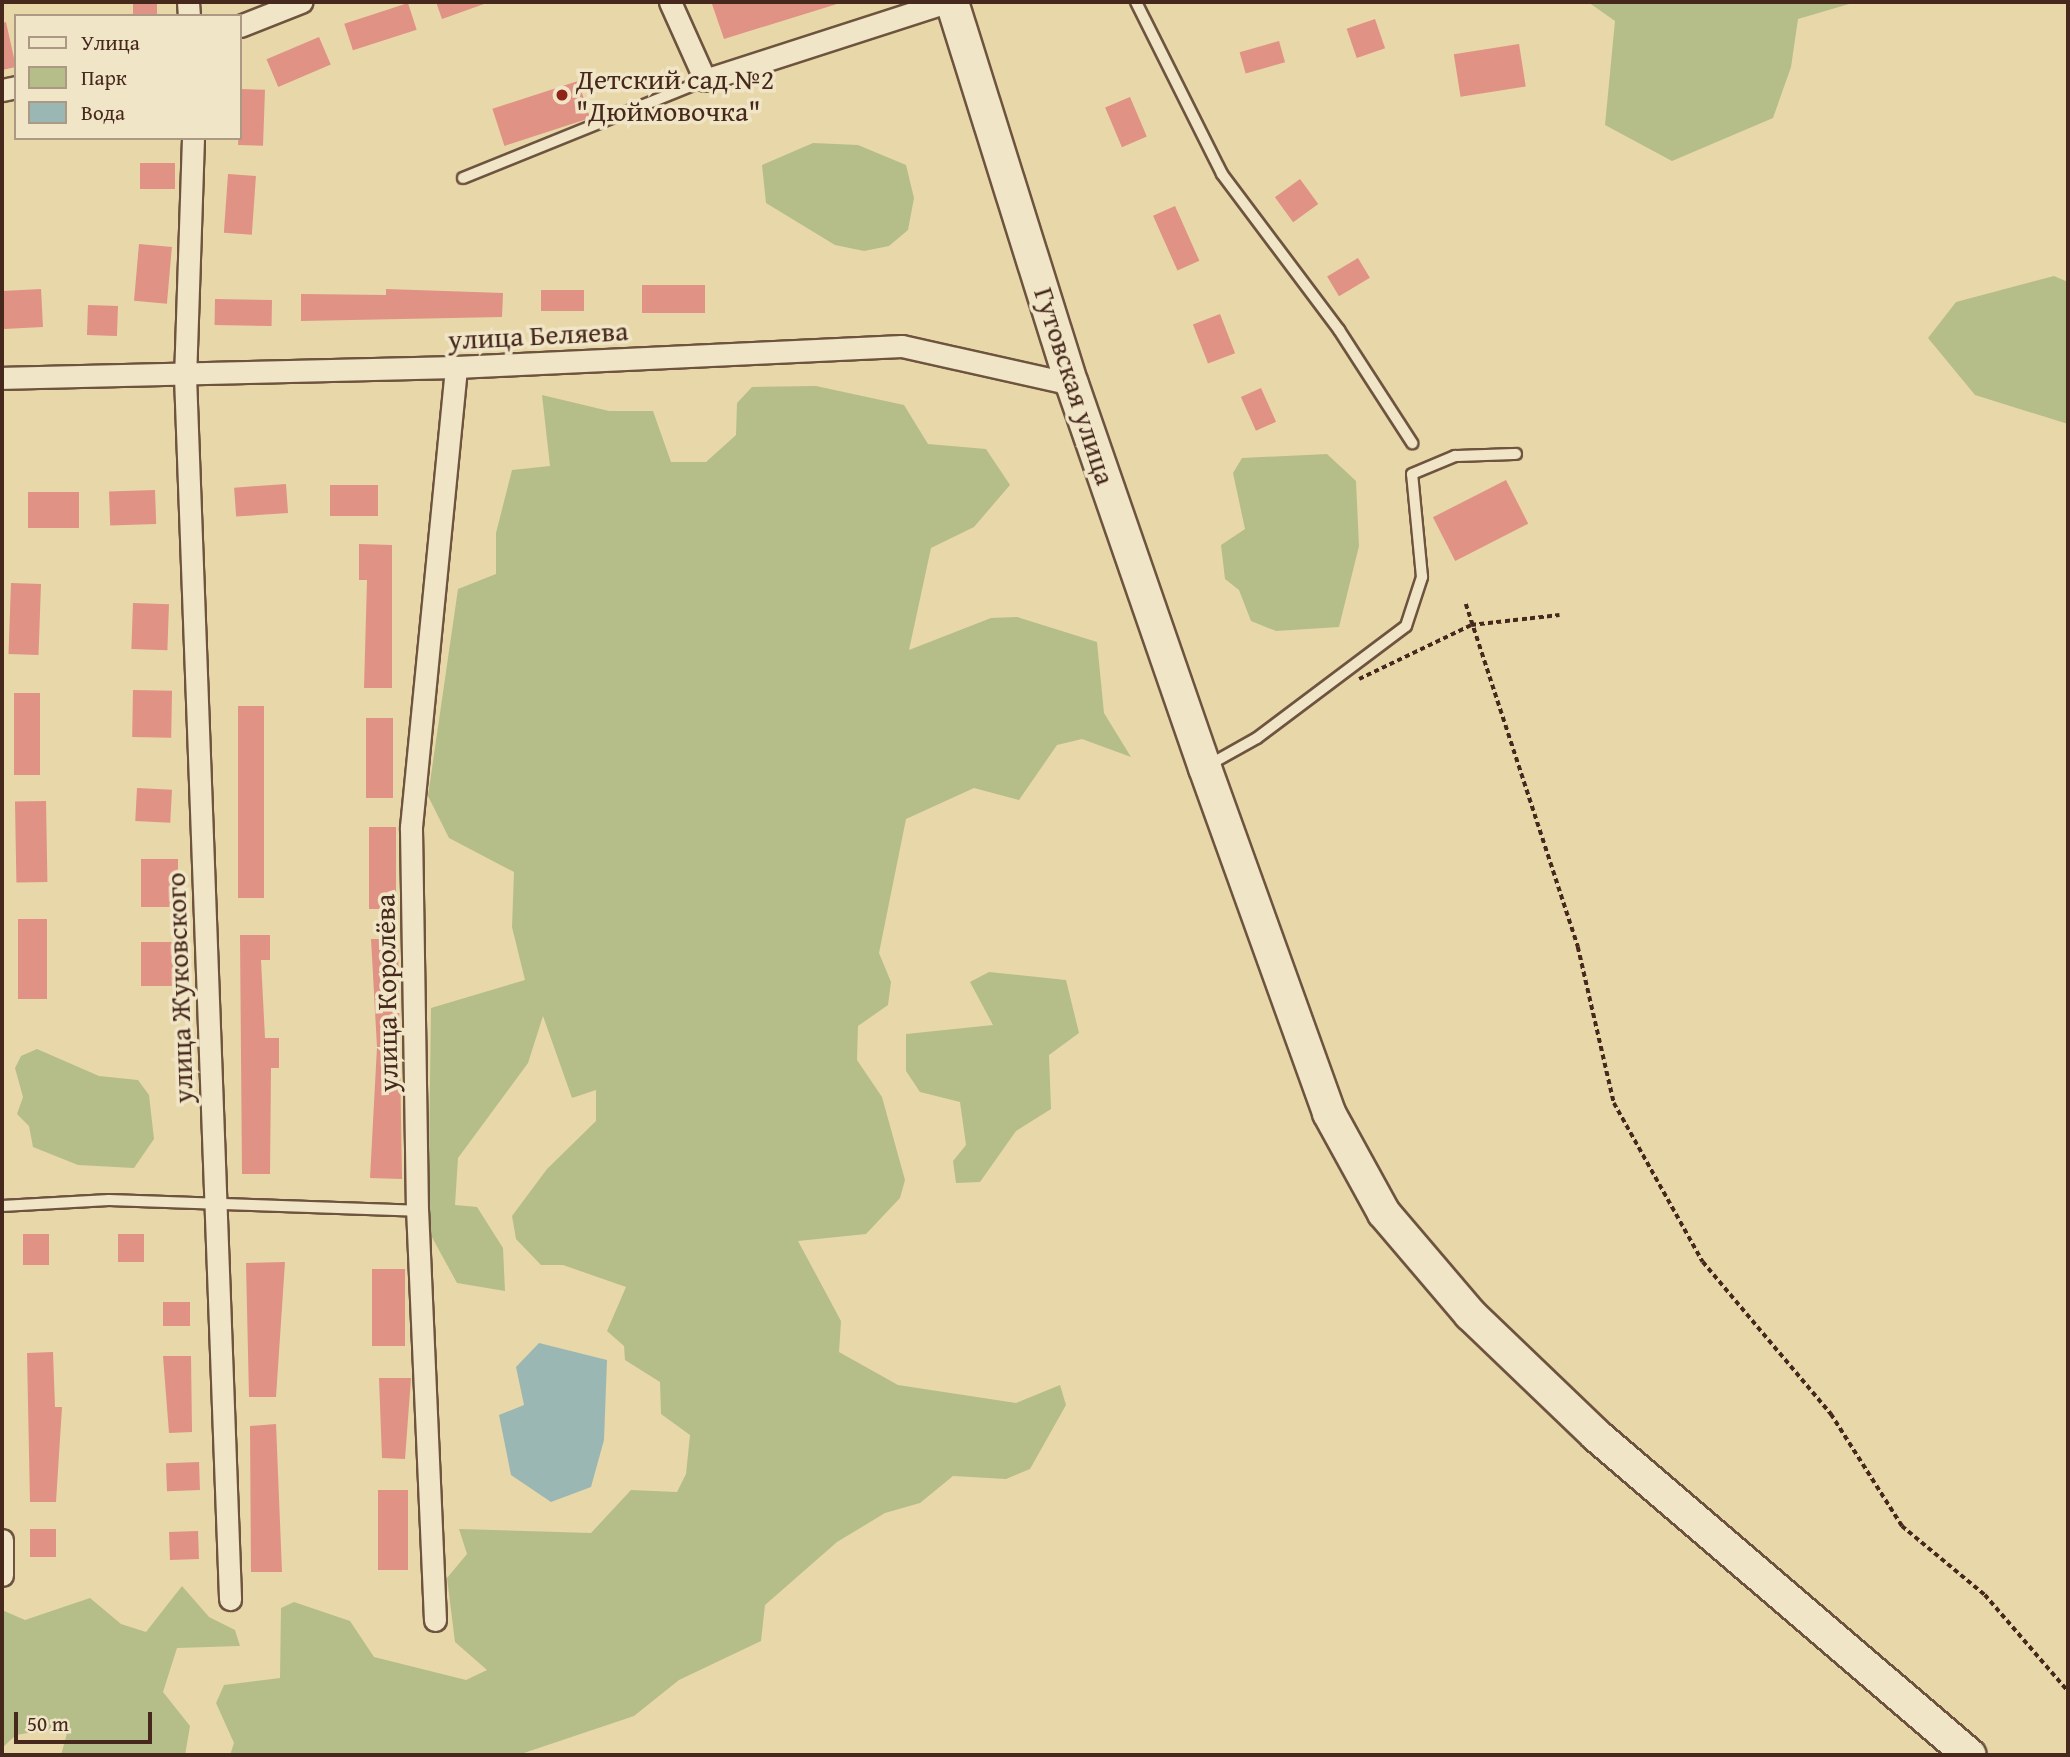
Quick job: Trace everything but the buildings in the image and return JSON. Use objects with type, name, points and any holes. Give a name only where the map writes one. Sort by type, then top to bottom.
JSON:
[{"type":"street","points":[[242,25],[301,2]]},
{"type":"street","points":[[670,2],[705,80],[949,2]]},
{"type":"street","name":"Гутовская улица","points":[[949,2],[1072,384],[1329,1114],[1384,1213],[1470,1314],[1596,1434],[1970,1755]]},
{"type":"street","name":"улица Жуковского","points":[[193,140],[185,376],[230,1599]]},
{"type":"street","name":"улица Беляева","points":[[2,378],[185,376],[456,367],[902,346],[1072,384]]},
{"type":"street","name":"улица Королёва","points":[[435,1620],[416,1211],[411,827],[456,367]]},
{"type":"street","points":[[2,1540],[2,1576]]},
{"type":"lane","points":[[1136,2],[1222,174],[1339,330],[1412,443]]},
{"type":"lane","points":[[463,178],[705,80]]},
{"type":"lane","points":[[1205,768],[1257,738],[1406,626],[1422,577],[1412,474],[1455,456],[1516,454]]},
{"type":"lane","points":[[2,1206],[109,1200],[416,1211]]},
{"type":"path","points":[[1466,604],[1578,947],[1614,1103],[1696,1250],[1831,1414],[1902,1526],[1984,1595],[2068,1691]]},
{"type":"path","points":[[1344,673],[1363,680],[1471,625],[1559,615]]},
{"type":"green space","points":[[1588,2],[1856,2],[1798,19],[1791,67],[1773,118],[1672,161],[1605,125],[1615,21]]},
{"type":"green space","points":[[813,143],[858,145],[906,165],[914,198],[908,230],[889,246],[864,251],[835,245],[766,203],[762,165]]},
{"type":"green space","points":[[2054,276],[2068,282],[2068,424],[1975,395],[1928,338],[1956,302]]},
{"type":"green space","points":[[816,386],[904,405],[928,444],[986,449],[1010,485],[974,527],[931,548],[909,650],[991,618],[1017,617],[1097,642],[1104,713],[1131,757],[1082,739],[1057,745],[1019,800],[974,788],[906,819],[879,953],[891,982],[888,1005],[858,1026],[857,1060],[882,1097],[905,1180],[900,1198],[866,1234],[798,1241],[841,1321],[839,1352],[898,1385],[1016,1403],[1060,1385],[1066,1405],[1030,1469],[1006,1479],[953,1476],[920,1503],[885,1513],[837,1542],[765,1605],[761,1641],[679,1680],[634,1716],[518,1755],[230,1755],[234,1743],[216,1703],[224,1685],[280,1678],[281,1608],[294,1602],[350,1621],[374,1657],[466,1680],[487,1670],[455,1642],[447,1578],[467,1554],[459,1529],[591,1533],[631,1490],[677,1492],[686,1474],[690,1435],[661,1414],[660,1382],[625,1360],[624,1346],[607,1331],[626,1287],[563,1265],[541,1265],[516,1239],[512,1216],[547,1169],[596,1121],[596,1090],[572,1098],[543,1016],[528,1063],[458,1158],[455,1205],[477,1207],[503,1248],[505,1291],[457,1283],[428,1230],[431,1008],[525,980],[512,927],[514,872],[449,838],[428,796],[458,589],[496,574],[496,533],[512,470],[550,466],[542,395],[609,411],[653,411],[671,462],[706,462],[736,435],[737,403],[752,387]]},
{"type":"green space","points":[[1327,454],[1356,481],[1359,546],[1339,627],[1276,631],[1251,621],[1239,590],[1225,579],[1221,545],[1245,529],[1233,473],[1242,458]]},
{"type":"green space","points":[[989,972],[1066,980],[1079,1033],[1049,1055],[1051,1109],[1016,1131],[980,1182],[956,1183],[953,1161],[966,1145],[960,1102],[920,1092],[906,1071],[906,1034],[993,1025],[970,982]]},
{"type":"green space","points":[[37,1049],[99,1076],[138,1080],[149,1095],[154,1139],[134,1168],[78,1165],[33,1147],[29,1126],[17,1114],[23,1097],[15,1068],[21,1056]]},
{"type":"green space","points":[[182,1586],[209,1617],[235,1630],[240,1646],[177,1648],[163,1692],[190,1726],[185,1755],[61,1755],[69,1726],[16,1735],[2,1748],[2,1610],[25,1620],[90,1598],[121,1624],[146,1632]]},
{"type":"water","points":[[539,1343],[607,1360],[604,1440],[591,1487],[551,1502],[511,1475],[499,1415],[524,1405],[516,1367]]},
{"type":"place","name":"Детский сад №2 \"Дюймовочка\"","points":[[562,95]]}]
